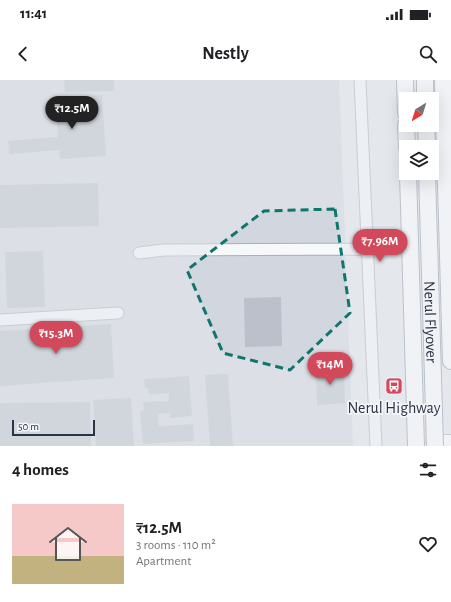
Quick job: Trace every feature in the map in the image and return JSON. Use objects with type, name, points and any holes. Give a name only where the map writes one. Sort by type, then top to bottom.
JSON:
[{"type":"highway","points":[[405,80],[405,92]]},
{"type":"highway","points":[[425,80],[425,92]]},
{"type":"highway","name":"Nerul Flyover","points":[[443,80],[451,361]]},
{"type":"highway","points":[[408,180],[416,446]]},
{"type":"highway","name":"Nerul Flyover","points":[[428,180],[434,412],[447,443]]},
{"type":"main road","points":[[432,446],[444,442],[447,443]]},
{"type":"street","points":[[360,80],[376,446]]},
{"type":"street","points":[[140,252],[164,250],[367,249]]},
{"type":"street","points":[[0,320],[118,313]]},
{"type":"path","points":[[375,413],[405,412]]},
{"type":"highlighted area","points":[[335,209],[350,313],[290,370],[223,353],[187,270],[264,211]]},
{"type":"shaded area","points":[[0,80],[339,80],[353,446],[0,446]]},
{"type":"building","points":[[64,80],[114,80],[114,91],[65,92]]},
{"type":"building","points":[[102,95],[106,156],[60,159],[59,150],[9,154],[8,141],[58,137],[55,98]]},
{"type":"building","points":[[98,183],[99,226],[0,228],[0,185]]},
{"type":"building","points":[[43,251],[45,307],[7,308],[5,252]]},
{"type":"building","points":[[281,297],[282,346],[245,347],[244,298]]},
{"type":"building","points":[[111,324],[114,378],[0,386],[0,331]]},
{"type":"building","points":[[344,367],[345,403],[317,405],[316,368]]},
{"type":"building","points":[[228,374],[233,446],[210,446],[205,375]]},
{"type":"building","points":[[189,376],[192,416],[170,418],[170,413],[158,414],[159,426],[193,424],[194,441],[143,444],[140,411],[144,410],[143,402],[169,401],[169,393],[149,394],[148,388],[145,388],[144,379]]},
{"type":"building","points":[[131,398],[134,446],[96,446],[93,400]]},
{"type":"building","points":[[90,402],[91,446],[0,446],[0,403]]},
{"type":"place","name":"Nerul Highway","points":[[394,386]]}]
